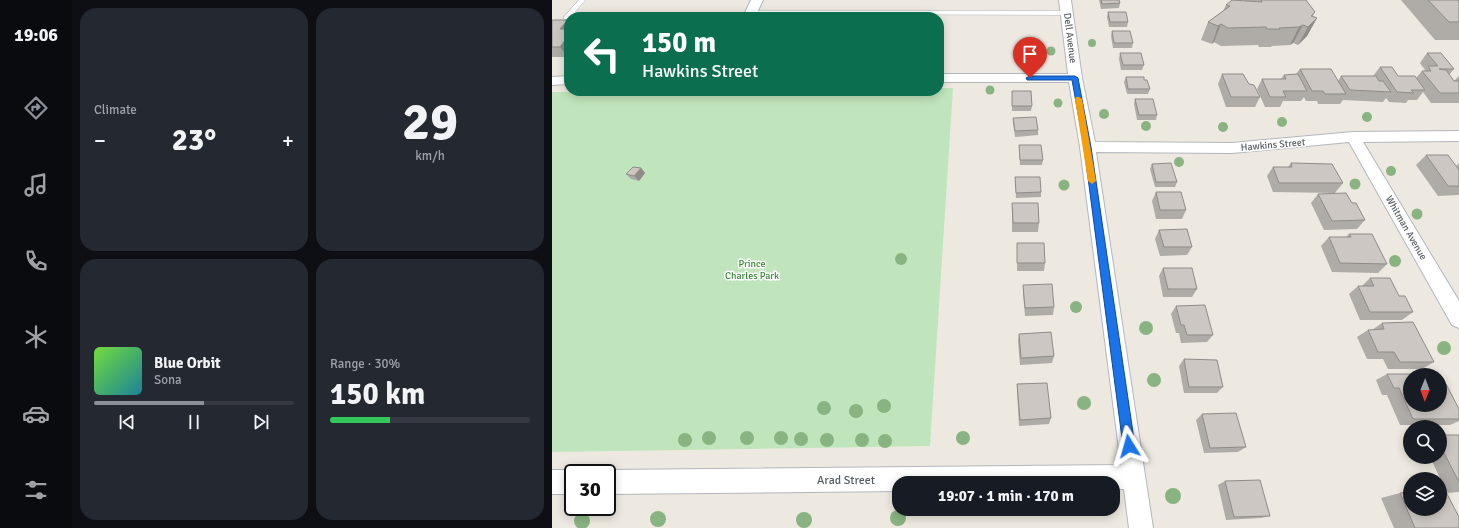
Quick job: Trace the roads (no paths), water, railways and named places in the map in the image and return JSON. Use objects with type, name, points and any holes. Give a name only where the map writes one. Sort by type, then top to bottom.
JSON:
[{"type":"street","points":[[751,12],[757,0]]},
{"type":"street","name":"Dell Avenue","points":[[1065,0],[1075,78],[1088,147],[1141,528]]},
{"type":"street","points":[[944,78],[1075,78]]},
{"type":"street","points":[[552,81],[564,80]]},
{"type":"street","name":"Hawkins Street","points":[[1088,147],[1232,148],[1353,137],[1459,136]]},
{"type":"street","name":"Whitman Avenue","points":[[1353,137],[1459,318]]},
{"type":"street","name":"Arad Street","points":[[616,482],[1134,477]]},
{"type":"street","points":[[552,482],[564,482]]},
{"type":"lane","points":[[571,12],[582,0]]},
{"type":"lane","points":[[944,14],[1067,13]]},
{"type":"park label","name":"Prince Charles Park","points":[[752,270]]}]
